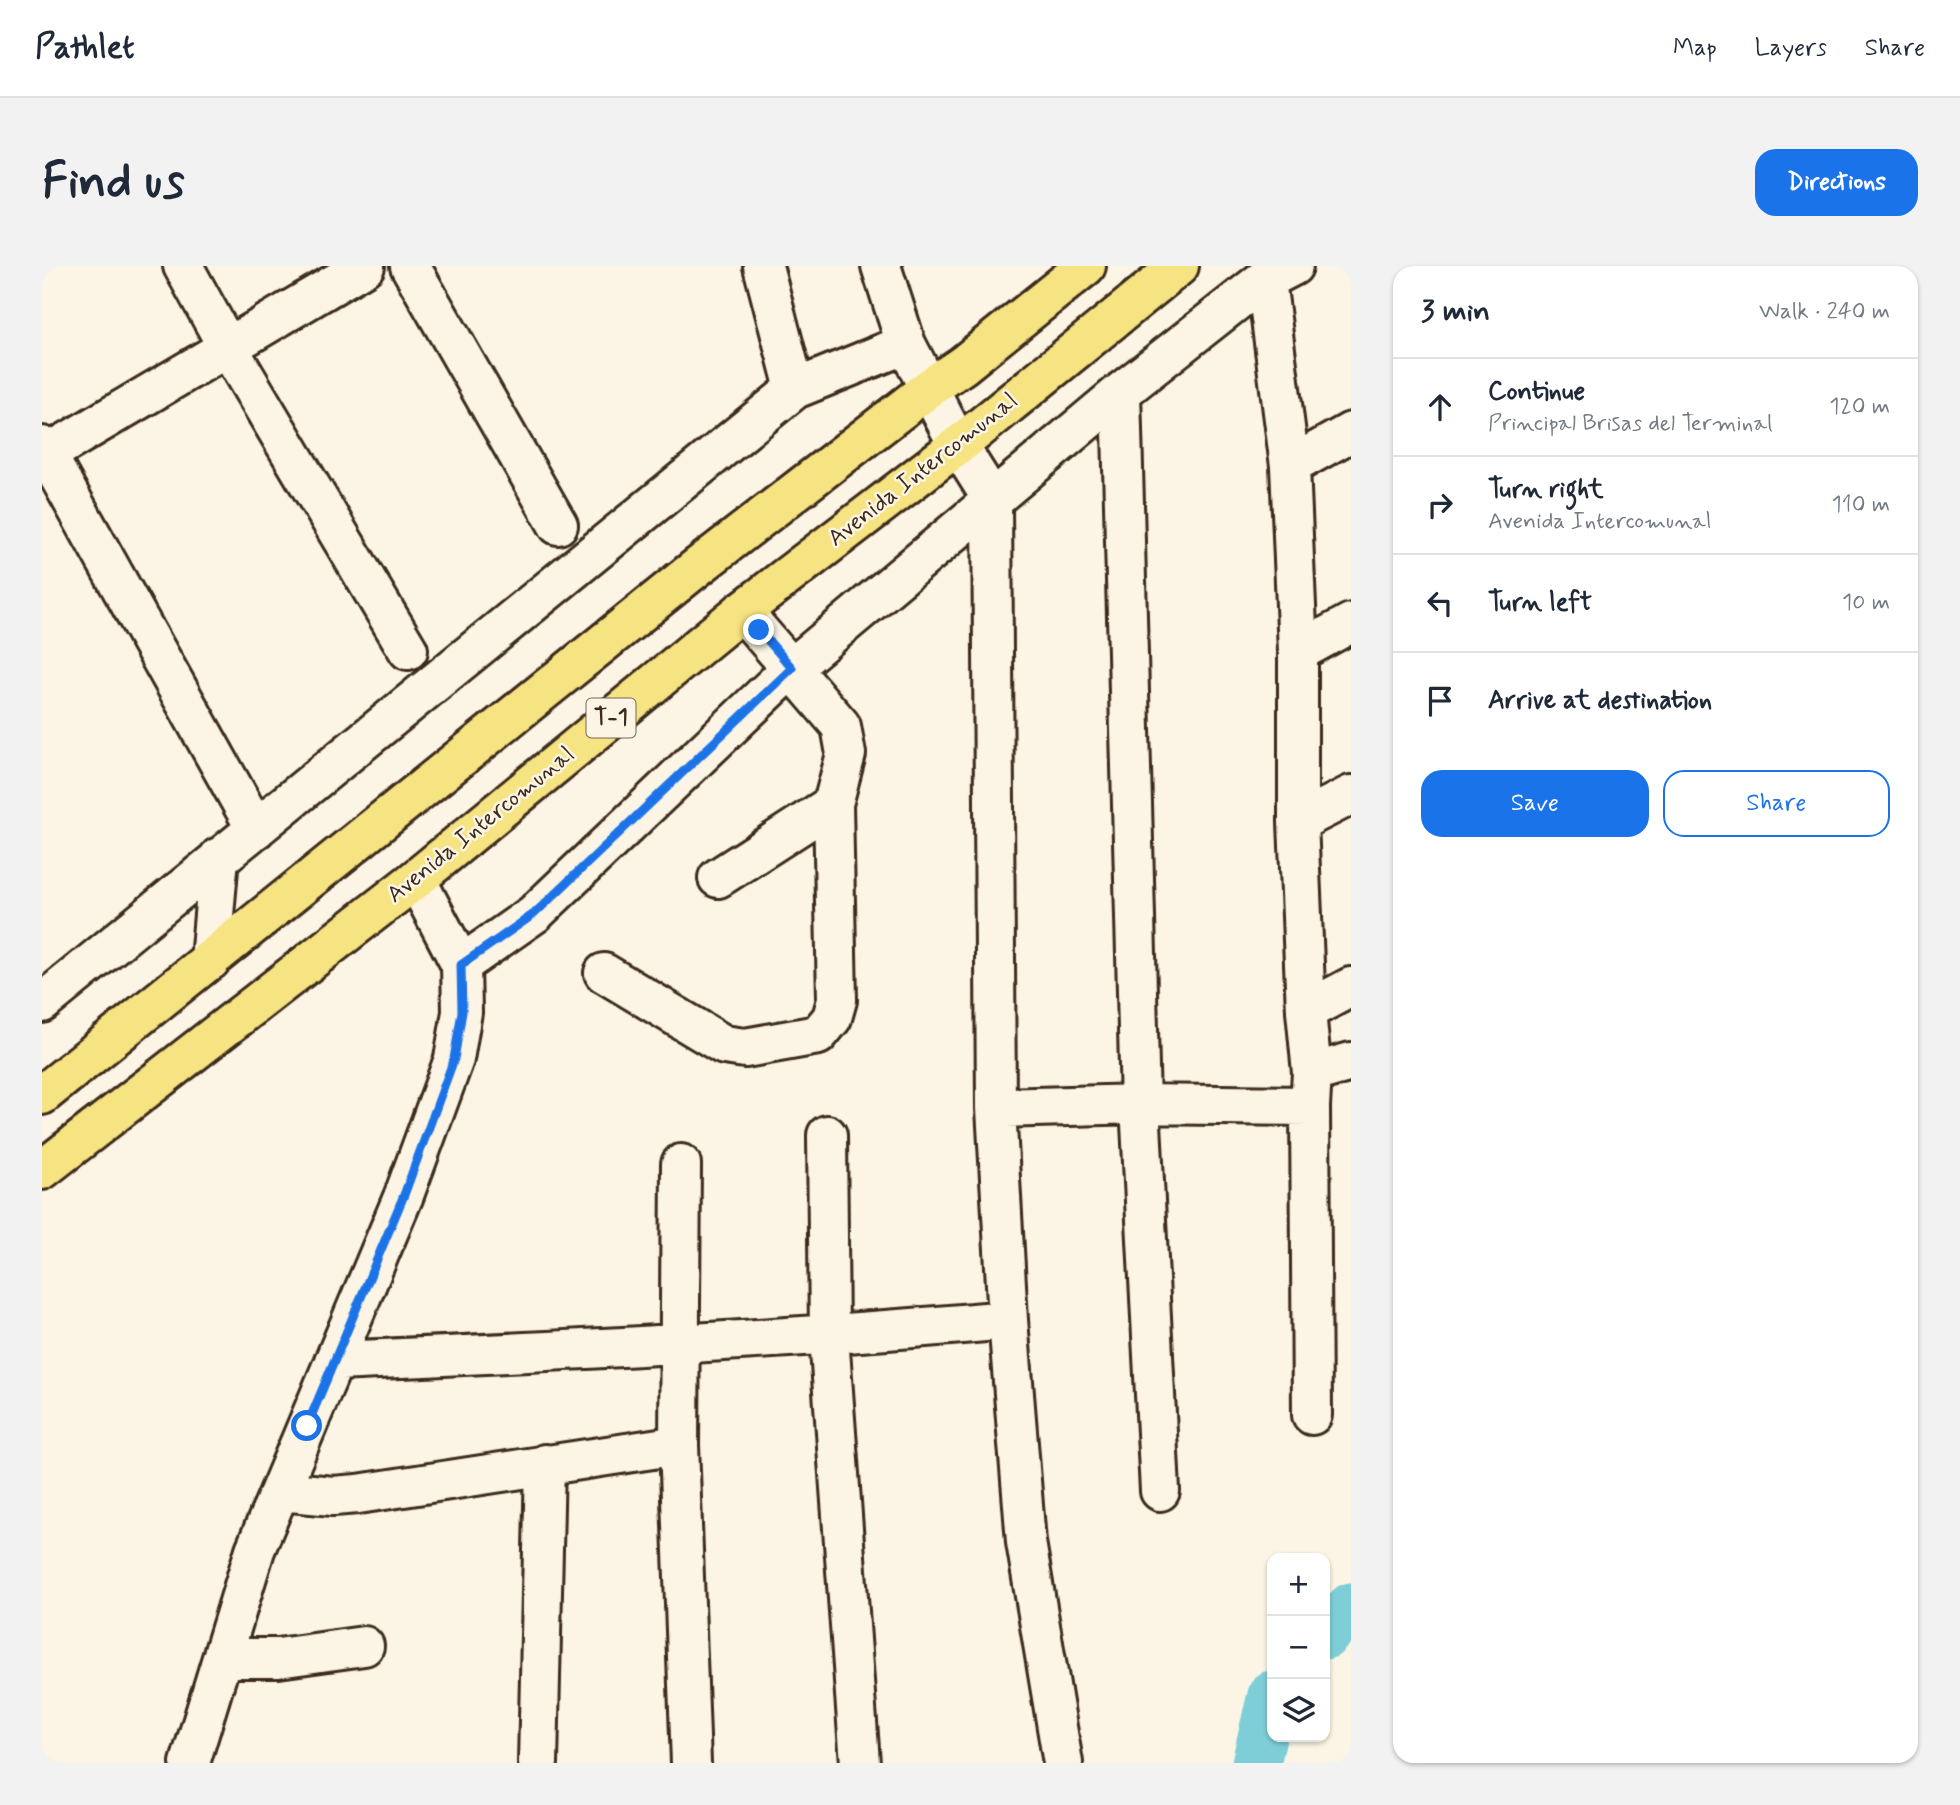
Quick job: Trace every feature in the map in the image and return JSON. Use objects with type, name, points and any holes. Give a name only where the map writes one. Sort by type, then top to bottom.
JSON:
[{"type":"main road","name":"T-1","points":[[42,1095],[695,569],[928,389],[963,365],[1086,266]]},
{"type":"main road","name":"Avenida Intercomunal","points":[[42,1170],[416,878],[742,611],[958,445],[1179,266]]},
{"type":"street","points":[[183,266],[227,346],[408,650]]},
{"type":"street","points":[[256,829],[44,452],[365,266]]},
{"type":"street","points":[[410,266],[558,525]]},
{"type":"street","points":[[763,266],[795,389]]},
{"type":"street","points":[[881,266],[906,344],[958,445],[992,499],[996,1108],[1008,1320],[1026,1542],[1063,1763]]},
{"type":"street","points":[[461,965],[534,914],[792,668],[1121,393],[1280,271]]},
{"type":"street","points":[[1280,271],[1298,652],[1298,822],[1311,1090],[1312,1415]]},
{"type":"street","points":[[42,1003],[795,389],[906,344]]},
{"type":"street","points":[[1121,393],[1140,1104],[1160,1491]]},
{"type":"street","points":[[1290,466],[1351,432]]},
{"type":"street","points":[[604,973],[724,1045],[745,1048],[818,1035],[832,1018],[837,1000],[833,804],[846,754],[841,726],[742,611]]},
{"type":"street","points":[[1298,652],[1351,623]]},
{"type":"street","points":[[1298,822],[1351,795]]},
{"type":"street","points":[[718,878],[833,804]]},
{"type":"street","points":[[210,961],[219,857]]},
{"type":"street","points":[[190,1763],[255,1550],[404,1195],[454,1059],[462,1012],[461,965],[416,878]]},
{"type":"street","points":[[1306,1011],[1351,987]]},
{"type":"street","points":[[996,1108],[1140,1104],[1311,1090],[1351,1062]]},
{"type":"street","points":[[827,1135],[829,1336],[860,1763]]},
{"type":"street","points":[[681,1164],[679,1444],[691,1763]]},
{"type":"street","points":[[334,1361],[829,1336],[1008,1320]]},
{"type":"street","points":[[280,1491],[333,1496],[358,1494],[679,1444]]},
{"type":"street","points":[[538,1763],[545,1464]]},
{"type":"street","points":[[222,1658],[278,1658],[364,1646]]},
{"type":"waterway","points":[[1330,1630],[1351,1607]]},
{"type":"waterway","points":[[1256,1763],[1267,1716]]},
{"type":"route","points":[[307,1426],[404,1195],[454,1059],[462,1012],[461,965],[534,914],[792,668],[759,630]]}]
